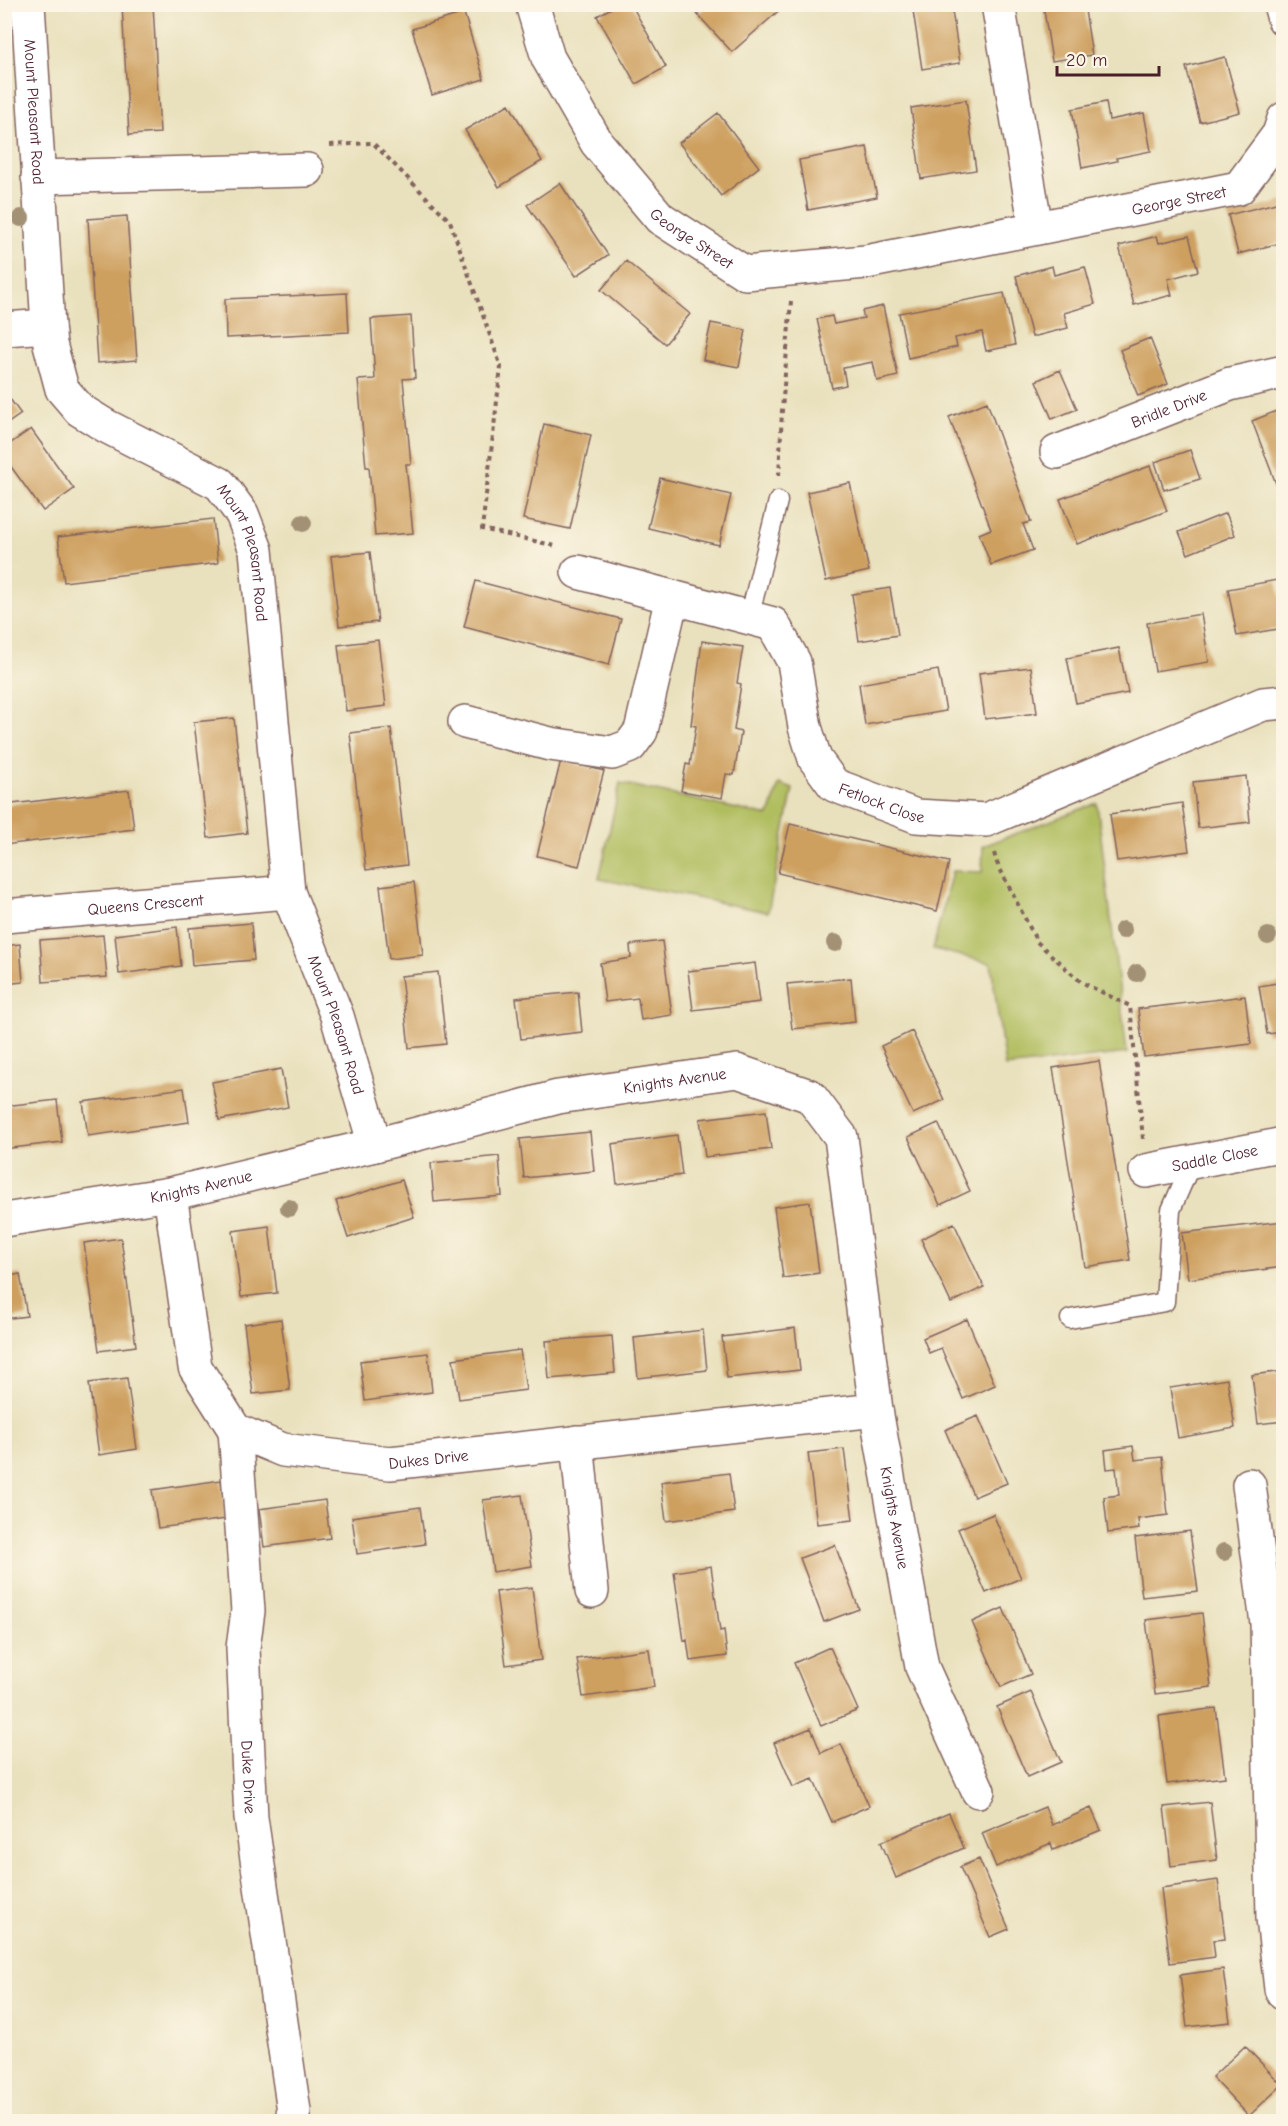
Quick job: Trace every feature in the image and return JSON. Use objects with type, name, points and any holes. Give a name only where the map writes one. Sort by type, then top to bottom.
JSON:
[{"type":"street","name":"Mount Pleasant Road","points":[[28,4],[48,326],[50,344],[62,389],[80,410],[106,426],[220,484],[242,514],[256,550],[288,892],[337,1016],[375,1145]]},
{"type":"street","name":"George Street","points":[[532,4],[548,58],[597,143],[660,218],[745,273],[866,262],[1239,188],[1279,134],[1284,119]]},
{"type":"street","points":[[998,4],[1036,228]]},
{"type":"street","points":[[1281,4],[1284,19]]},
{"type":"street","points":[[38,177],[307,170]]},
{"type":"street","points":[[4,328],[48,326]]},
{"type":"street","name":"Bridle Drive","points":[[1057,452],[1230,384],[1284,372]]},
{"type":"street","name":"Fetlock Close","points":[[578,572],[773,624],[794,662],[805,727],[815,759],[834,785],[916,816],[986,820],[1263,704],[1284,702]]},
{"type":"street","points":[[465,722],[550,744],[612,753],[630,746],[641,731],[672,597]]},
{"type":"street","name":"Queens Crescent","points":[[4,916],[288,892]]},
{"type":"street","name":"Knights Avenue","points":[[4,1220],[170,1194],[558,1098],[737,1071],[810,1096],[841,1137],[876,1410],[922,1667],[978,1791]]},
{"type":"street","name":"Saddle Close","points":[[1146,1171],[1284,1144]]},
{"type":"street","points":[[170,1194],[195,1367],[235,1430]]},
{"type":"street","name":"Dukes Drive","points":[[235,1430],[283,1450],[390,1463],[876,1410]]},
{"type":"street","name":"Duke Drive","points":[[235,1430],[248,1611],[243,1648],[251,1818],[294,2111],[291,2121]]},
{"type":"street","points":[[577,1442],[592,1591]]},
{"type":"street","points":[[1249,1485],[1267,1623],[1273,1918],[1281,1989],[1284,1994]]},
{"type":"lane","points":[[749,618],[778,501]]},
{"type":"lane","points":[[1070,1319],[1165,1302],[1171,1210],[1192,1162]]},
{"type":"path","points":[[307,170],[306,146],[374,143],[450,221],[501,367],[482,529],[586,552],[578,572]]},
{"type":"path","points":[[778,501],[782,410],[795,269]]},
{"type":"path","points":[[986,820],[997,863],[1037,942],[1081,982],[1130,1006],[1146,1171]]},
{"type":"green space","points":[[620,783],[769,816],[779,784],[793,789],[768,912],[599,879]]},
{"type":"green space","points":[[1097,803],[1127,1053],[1005,1067],[991,963],[933,949],[952,871],[982,872],[983,846]]},
{"type":"building","points":[[122,4],[153,4],[160,133],[129,135]]},
{"type":"building","points":[[618,4],[631,4],[666,67],[636,84],[597,16]]},
{"type":"building","points":[[708,4],[782,4],[784,6],[732,52],[697,14]]},
{"type":"building","points":[[912,4],[951,4],[960,63],[922,69]]},
{"type":"building","points":[[1043,4],[1084,4],[1092,55],[1052,61]]},
{"type":"building","points":[[464,13],[484,79],[432,95],[412,29]]},
{"type":"building","points":[[1225,57],[1240,112],[1200,122],[1186,67]]},
{"type":"building","points":[[966,100],[976,170],[921,179],[911,108]]},
{"type":"building","points":[[1106,102],[1109,120],[1144,113],[1151,151],[1082,168],[1072,109]]},
{"type":"building","points":[[509,104],[542,161],[499,187],[465,130]]},
{"type":"building","points":[[718,113],[759,167],[721,196],[679,143]]},
{"type":"building","points":[[867,147],[877,197],[808,210],[799,160]]},
{"type":"building","points":[[560,183],[608,255],[576,276],[527,205]]},
{"type":"building","points":[[1284,201],[1284,242],[1238,254],[1228,215]]},
{"type":"building","points":[[127,216],[137,360],[97,363],[88,219]]},
{"type":"building","points":[[4,226],[6,226],[8,254],[4,254]]},
{"type":"building","points":[[1157,236],[1159,243],[1189,236],[1198,271],[1168,279],[1172,295],[1134,305],[1119,246]]},
{"type":"building","points":[[626,261],[690,314],[665,344],[601,290]]},
{"type":"building","points":[[1052,266],[1054,275],[1085,267],[1095,304],[1064,313],[1068,328],[1032,337],[1016,276]]},
{"type":"building","points":[[347,293],[349,332],[226,338],[225,299]]},
{"type":"building","points":[[1004,293],[1015,345],[986,351],[982,332],[955,338],[957,347],[908,358],[899,313]]},
{"type":"building","points":[[883,306],[898,376],[877,381],[873,362],[843,368],[846,385],[832,388],[817,319],[832,316],[834,324],[864,318],[862,311]]},
{"type":"building","points":[[411,316],[415,378],[403,379],[411,464],[406,464],[413,533],[375,536],[358,380],[375,379],[371,319]]},
{"type":"building","points":[[711,323],[746,330],[739,367],[703,360]]},
{"type":"building","points":[[1150,338],[1168,384],[1138,396],[1120,350]]},
{"type":"building","points":[[1060,370],[1077,409],[1052,419],[1036,381]]},
{"type":"building","points":[[4,391],[21,414],[4,426]]},
{"type":"building","points":[[987,402],[1031,522],[1023,524],[1033,550],[991,565],[979,534],[991,529],[949,417]]},
{"type":"building","points":[[1284,408],[1284,502],[1283,502],[1252,421]]},
{"type":"building","points":[[544,424],[591,435],[570,529],[523,519]]},
{"type":"building","points":[[31,429],[74,489],[43,511],[4,457],[4,448]]},
{"type":"building","points":[[1190,450],[1200,479],[1164,490],[1155,462]]},
{"type":"building","points":[[1150,466],[1167,511],[1077,544],[1060,499]]},
{"type":"building","points":[[660,478],[731,495],[719,545],[648,528]]},
{"type":"building","points":[[850,483],[869,571],[826,581],[807,492]]},
{"type":"building","points":[[1226,513],[1235,535],[1188,554],[1179,532]]},
{"type":"building","points":[[213,519],[218,563],[64,582],[58,537]]},
{"type":"building","points":[[370,552],[378,622],[339,626],[331,556]]},
{"type":"building","points":[[1277,580],[1284,614],[1284,628],[1237,636],[1228,589]]},
{"type":"building","points":[[476,581],[621,619],[609,665],[464,627]]},
{"type":"building","points":[[890,588],[898,635],[859,641],[852,594]]},
{"type":"building","points":[[1201,614],[1209,662],[1155,671],[1147,623]]},
{"type":"building","points":[[378,640],[386,706],[346,711],[338,645]]},
{"type":"building","points":[[702,641],[743,647],[737,683],[741,684],[734,730],[741,732],[734,775],[726,774],[722,798],[681,791],[686,764],[690,765],[696,726],[691,725]]},
{"type":"building","points":[[1119,648],[1128,693],[1076,703],[1067,658]]},
{"type":"building","points":[[1031,667],[1037,713],[985,719],[979,673]]},
{"type":"building","points":[[938,670],[946,711],[865,725],[859,684]]},
{"type":"building","points":[[234,718],[247,833],[208,838],[194,722]]},
{"type":"building","points":[[391,728],[407,865],[366,870],[350,733]]},
{"type":"building","points":[[561,760],[604,771],[579,866],[537,856]]},
{"type":"building","points":[[1246,776],[1250,822],[1198,828],[1193,782]]},
{"type":"building","points":[[129,790],[134,829],[4,845],[4,805]]},
{"type":"building","points":[[1182,803],[1189,851],[1117,861],[1110,814]]},
{"type":"building","points":[[790,824],[949,862],[937,911],[778,873]]},
{"type":"building","points":[[414,882],[423,955],[389,959],[380,886]]},
{"type":"building","points":[[251,923],[254,960],[192,965],[189,928]]},
{"type":"building","points":[[177,927],[181,966],[119,974],[115,935]]},
{"type":"building","points":[[103,935],[107,977],[43,982],[40,940]]},
{"type":"building","points":[[662,941],[672,1015],[641,1020],[638,998],[605,1002],[600,963],[631,958],[630,945]]},
{"type":"building","points":[[20,944],[23,982],[4,984],[4,946]]},
{"type":"building","points":[[755,963],[760,1002],[693,1010],[688,971]]},
{"type":"building","points":[[438,972],[446,1044],[409,1048],[401,976]]},
{"type":"building","points":[[851,978],[855,1022],[792,1029],[787,984]]},
{"type":"building","points":[[1284,982],[1284,1032],[1267,1034],[1259,986]]},
{"type":"building","points":[[578,992],[582,1032],[521,1039],[516,998]]},
{"type":"building","points":[[1245,996],[1251,1044],[1144,1057],[1138,1009]]},
{"type":"building","points":[[912,1031],[944,1100],[913,1114],[881,1046]]},
{"type":"building","points":[[1099,1061],[1130,1260],[1085,1267],[1053,1068]]},
{"type":"building","points":[[281,1069],[288,1107],[219,1120],[212,1082]]},
{"type":"building","points":[[184,1088],[189,1122],[88,1136],[83,1102]]},
{"type":"building","points":[[57,1100],[62,1142],[4,1149],[4,1106]]},
{"type":"building","points":[[766,1111],[771,1149],[705,1157],[700,1119]]},
{"type":"building","points":[[938,1123],[970,1191],[940,1205],[908,1137]]},
{"type":"building","points":[[590,1132],[594,1171],[524,1178],[520,1139]]},
{"type":"building","points":[[677,1135],[682,1175],[617,1184],[612,1144]]},
{"type":"building","points":[[499,1156],[502,1196],[434,1202],[431,1163]]},
{"type":"building","points":[[402,1180],[414,1217],[348,1238],[336,1201]]},
{"type":"building","points":[[810,1202],[819,1273],[783,1278],[774,1207]]},
{"type":"building","points":[[1284,1221],[1284,1267],[1188,1279],[1182,1233]]},
{"type":"building","points":[[954,1223],[984,1287],[951,1303],[921,1239]]},
{"type":"building","points":[[269,1226],[277,1293],[241,1297],[233,1231]]},
{"type":"building","points":[[121,1238],[136,1346],[99,1351],[84,1243]]},
{"type":"building","points":[[20,1274],[27,1316],[4,1319],[4,1277]]},
{"type":"building","points":[[281,1319],[290,1390],[253,1394],[244,1324]]},
{"type":"building","points":[[967,1319],[995,1385],[963,1399],[941,1348],[929,1353],[923,1338]]},
{"type":"building","points":[[795,1328],[800,1370],[727,1378],[722,1337]]},
{"type":"building","points":[[703,1330],[707,1370],[638,1378],[634,1338]]},
{"type":"building","points":[[612,1336],[615,1373],[549,1379],[546,1341]]},
{"type":"building","points":[[520,1350],[526,1390],[459,1399],[453,1359]]},
{"type":"building","points":[[428,1353],[432,1392],[365,1401],[360,1361]]},
{"type":"building","points":[[1284,1371],[1284,1421],[1258,1424],[1252,1375]]},
{"type":"building","points":[[127,1378],[137,1449],[99,1455],[89,1383]]},
{"type":"building","points":[[1227,1379],[1235,1428],[1178,1438],[1170,1388]]},
{"type":"building","points":[[978,1416],[1007,1483],[974,1497],[945,1430]]},
{"type":"building","points":[[1133,1446],[1135,1460],[1162,1457],[1168,1515],[1138,1519],[1139,1529],[1108,1533],[1104,1497],[1119,1495],[1116,1468],[1107,1469],[1105,1450]]},
{"type":"building","points":[[844,1449],[853,1520],[817,1524],[808,1453]]},
{"type":"building","points":[[729,1473],[734,1512],[666,1521],[661,1482]]},
{"type":"building","points":[[221,1480],[226,1519],[158,1528],[152,1490]]},
{"type":"building","points":[[522,1495],[532,1566],[493,1572],[483,1500]]},
{"type":"building","points":[[325,1500],[330,1538],[264,1547],[259,1509]]},
{"type":"building","points":[[420,1507],[425,1544],[357,1554],[352,1517]]},
{"type":"building","points":[[993,1514],[1021,1578],[986,1593],[958,1529]]},
{"type":"building","points":[[1190,1531],[1198,1591],[1142,1597],[1135,1538]]},
{"type":"building","points":[[835,1545],[859,1609],[824,1622],[800,1558]]},
{"type":"building","points":[[711,1566],[720,1631],[724,1630],[727,1656],[690,1661],[687,1640],[684,1641],[674,1572]]},
{"type":"building","points":[[532,1587],[541,1660],[506,1665],[496,1592]]},
{"type":"building","points":[[1003,1608],[1031,1674],[1001,1687],[972,1622]]},
{"type":"building","points":[[1202,1613],[1211,1687],[1155,1694],[1146,1620]]},
{"type":"building","points":[[830,1647],[858,1710],[821,1726],[794,1663]]},
{"type":"building","points":[[649,1649],[654,1687],[583,1697],[577,1659]]},
{"type":"building","points":[[1031,1692],[1061,1762],[1027,1777],[997,1707]]},
{"type":"building","points":[[1216,1708],[1225,1777],[1167,1784],[1159,1716]]},
{"type":"building","points":[[811,1728],[821,1753],[841,1744],[869,1806],[832,1822],[813,1779],[793,1787],[774,1743]]},
{"type":"building","points":[[1210,1802],[1217,1860],[1171,1866],[1164,1807]]},
{"type":"building","points":[[1045,1807],[1052,1825],[1091,1808],[1101,1830],[1053,1850],[1051,1843],[996,1867],[982,1833]]},
{"type":"building","points":[[949,1813],[964,1848],[896,1878],[881,1842]]},
{"type":"building","points":[[979,1859],[1009,1929],[990,1937],[960,1867]]},
{"type":"building","points":[[1218,1880],[1225,1939],[1213,1940],[1215,1957],[1170,1963],[1161,1888]]},
{"type":"building","points":[[1223,1969],[1230,2022],[1187,2027],[1180,1975]]},
{"type":"building","points":[[1245,2046],[1282,2085],[1249,2116],[1212,2077]]}]
